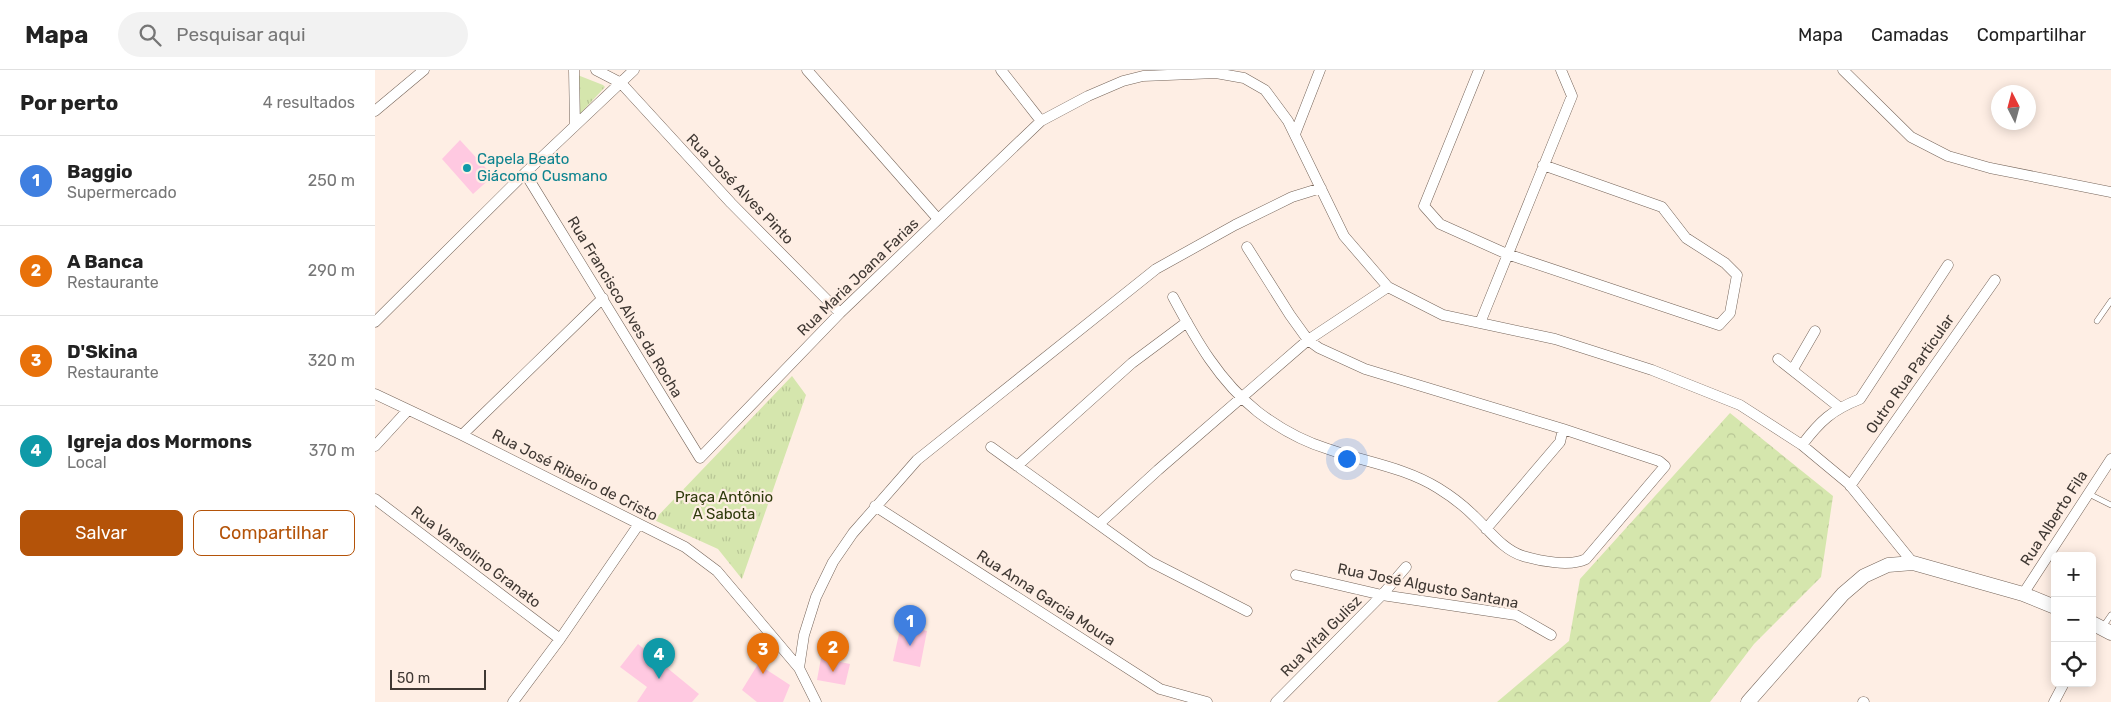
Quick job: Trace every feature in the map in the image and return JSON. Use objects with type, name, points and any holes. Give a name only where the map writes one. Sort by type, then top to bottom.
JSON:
[{"type":"main road","points":[[1748,702],[1843,594],[1864,576],[1888,565],[1913,562],[2023,594],[2051,605]]},
{"type":"street","points":[[375,111],[424,70]]},
{"type":"street","points":[[574,70],[575,126]]},
{"type":"street","points":[[596,70],[621,82]]},
{"type":"street","points":[[375,322],[525,173],[634,70]]},
{"type":"street","points":[[807,70],[938,219]]},
{"type":"street","points":[[1001,70],[1041,120]]},
{"type":"street","points":[[1123,81],[1128,70]]},
{"type":"street","points":[[1295,134],[1320,70]]},
{"type":"street","points":[[1479,70],[1424,206],[1440,224],[1507,254],[1719,325],[1730,313],[1737,275],[1725,263],[1686,238],[1662,207],[1543,165]]},
{"type":"street","points":[[1480,323],[1572,96],[1561,70]]},
{"type":"street","points":[[1843,70],[1911,137],[1948,156],[1990,168],[2111,192]]},
{"type":"street","name":"Rua Maria Joana Farias","points":[[699,458],[840,313],[1041,120],[1088,96],[1123,81],[1143,76],[1216,73],[1244,78],[1265,90],[1289,121],[1344,236],[1388,287]]},
{"type":"street","name":"Rua José Alves Pinto","points":[[621,82],[731,203],[840,313]]},
{"type":"street","name":"Rua Francisco Alves da Rocha","points":[[525,173],[699,458]]},
{"type":"street","points":[[799,668],[804,635],[816,597],[833,562],[875,506],[917,460],[1156,269],[1235,225],[1292,197],[1321,188]]},
{"type":"street","points":[[1173,297],[1207,358],[1242,398],[1273,423],[1308,442],[1404,471],[1422,479],[1464,507],[1510,550],[1523,556],[1569,564],[1578,563],[1586,559],[1665,466],[1659,461],[1563,429],[1365,369],[1319,348],[1308,340],[1273,290],[1247,247]]},
{"type":"street","points":[[1802,445],[1816,427],[1839,407],[1860,399],[1949,265]]},
{"type":"street","name":"Outro Rua Particular","points":[[1850,486],[1995,280]]},
{"type":"street","points":[[1099,524],[1157,470],[1308,340],[1388,287],[1443,315],[1555,339],[1653,370],[1740,405],[1802,445],[1850,486],[1913,562]]},
{"type":"street","points":[[461,435],[603,298]]},
{"type":"street","points":[[1017,466],[1132,363],[1163,338],[1187,322]]},
{"type":"street","points":[[1793,370],[1815,331]]},
{"type":"street","points":[[1778,359],[1839,407]]},
{"type":"street","name":"Rua José Ribeiro de Cristo","points":[[375,394],[685,547],[717,572],[799,668],[816,702]]},
{"type":"street","points":[[375,446],[408,410]]},
{"type":"street","points":[[1486,529],[1560,442],[1563,429]]},
{"type":"street","points":[[991,447],[1151,562],[1247,611]]},
{"type":"street","name":"Rua Alberto Fila","points":[[2023,594],[2111,460]]},
{"type":"street","name":"Rua Vansolino Granato","points":[[375,499],[560,639]]},
{"type":"street","name":"Rua Anna Garcia Moura","points":[[875,506],[1160,689],[1207,702]]},
{"type":"street","points":[[513,702],[560,639],[639,524]]},
{"type":"street","name":"Rua Vital Gulisz","points":[[1276,702],[1383,596],[1405,567]]},
{"type":"street","name":"Rua José Algusto Santana","points":[[1296,575],[1383,596],[1516,615],[1551,635]]},
{"type":"street","points":[[2054,702],[2062,687]]},
{"type":"lane","points":[[2097,320],[2111,302]]},
{"type":"lane","points":[[2088,494],[2111,505]]},
{"type":"lane","points":[[2102,628],[2111,615]]},
{"type":"green space","points":[[575,74],[605,87],[578,116]]},
{"type":"green space","name":"Praça Antônio A Sabota","points":[[792,376],[806,395],[742,579],[718,549],[654,520]]},
{"type":"green space","points":[[1730,413],[1833,496],[1821,577],[1754,644],[1710,702],[1497,702],[1569,641],[1580,579]]},
{"type":"building","name":"Capela Beato Giácomo Cusmano","points":[[460,140],[493,176],[473,194],[442,159]]},
{"type":"building","points":[[901,625],[927,631],[920,667],[893,661]]},
{"type":"building","points":[[638,644],[699,694],[692,702],[637,702],[647,687],[620,667]]},
{"type":"building","points":[[821,658],[850,664],[845,685],[817,680]]},
{"type":"building","points":[[758,664],[790,685],[783,702],[757,702],[742,690]]},
{"type":"place","name":"Capela Beato Giácomo Cusmano","points":[[467,168]]},
{"type":"place","name":"Baggio","points":[[910,646]]},
{"type":"place","name":"A Banca","points":[[833,672]]},
{"type":"place","name":"D'Skina","points":[[763,674]]},
{"type":"place","name":"Igreja dos Mormons","points":[[659,679]]}]
